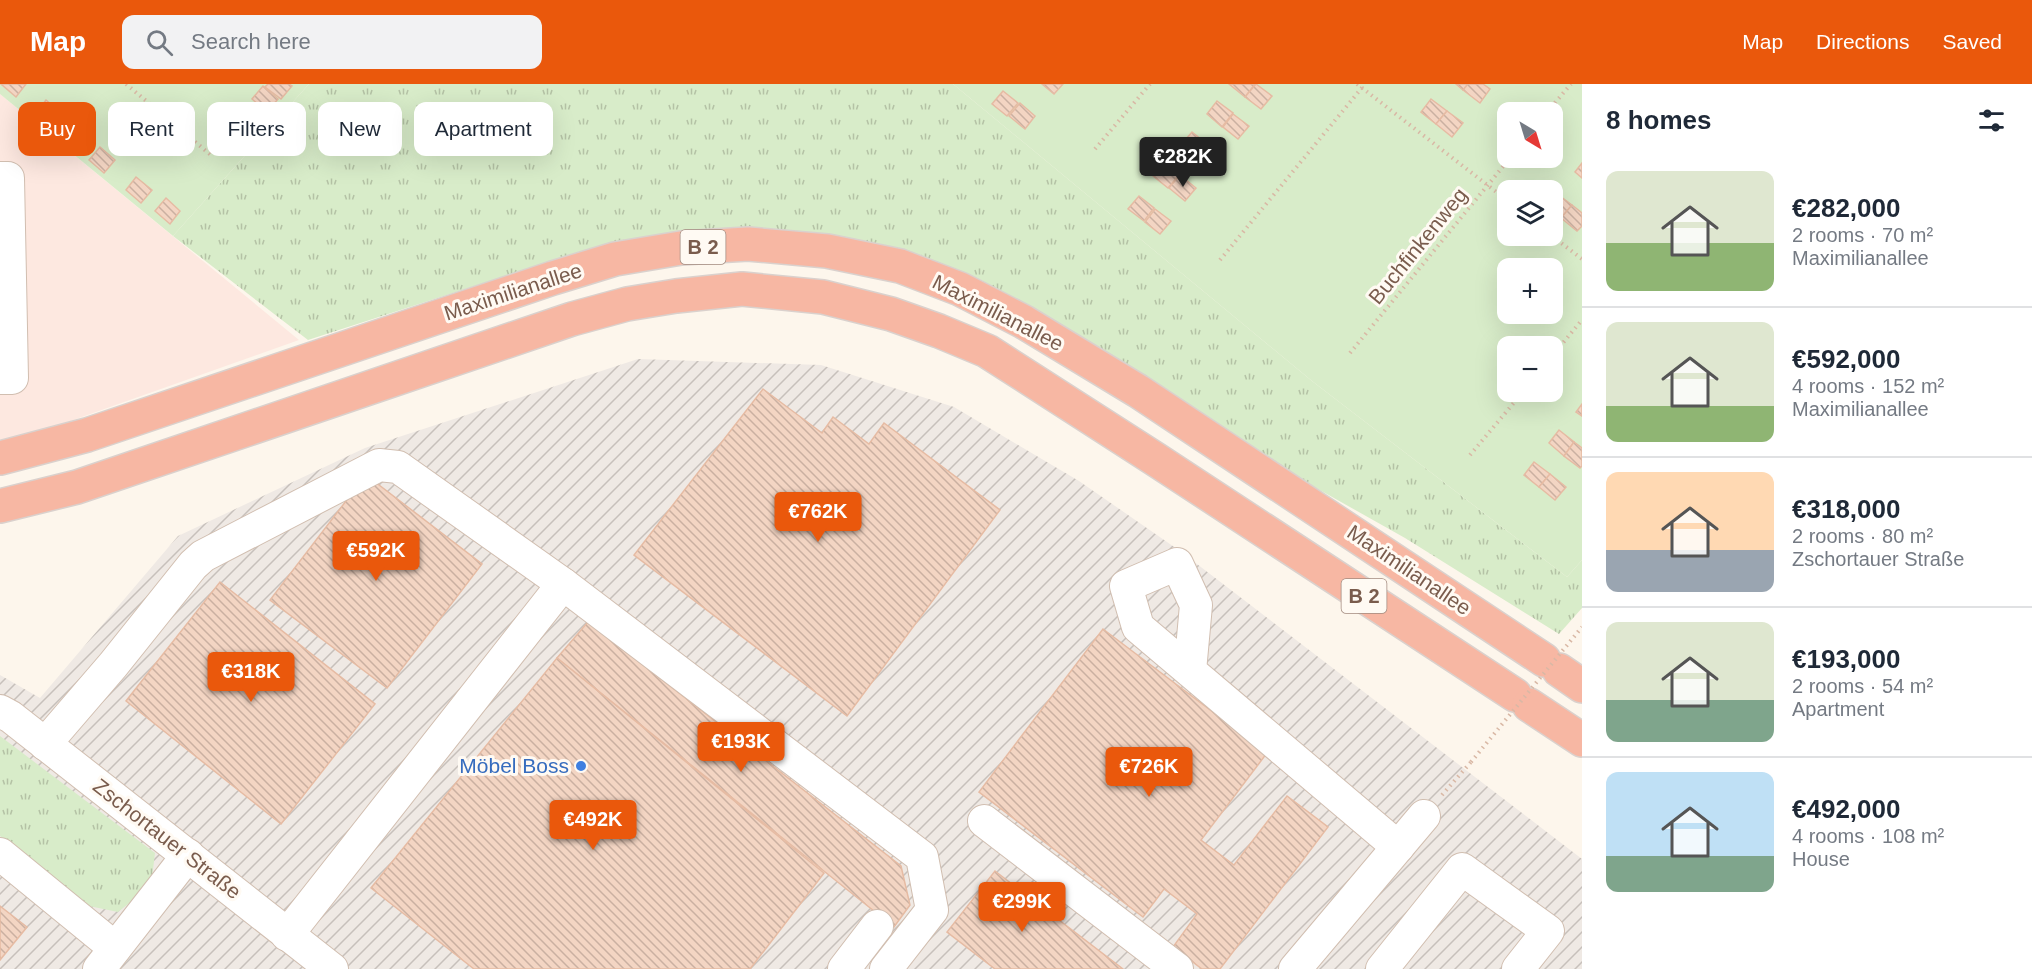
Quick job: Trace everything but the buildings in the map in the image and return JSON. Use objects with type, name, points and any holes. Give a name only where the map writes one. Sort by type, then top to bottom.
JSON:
[{"type":"highway","name":"Maximilianallee","points":[[0,458],[87,435],[542,281],[615,259],[681,248],[748,244],[827,251],[900,266],[960,289],[1024,322],[1138,391],[1562,672]]},
{"type":"highway","name":"Maximilianallee","points":[[0,506],[76,487],[572,320],[627,304],[742,289],[823,297],[891,314],[987,351],[1582,740]]},
{"type":"street","points":[[0,178],[8,178],[12,378],[0,378]]},
{"type":"street","points":[[45,744],[198,560],[379,465],[398,467],[563,584],[922,857],[932,910],[886,969]]},
{"type":"street","points":[[287,935],[563,584]]},
{"type":"street","points":[[1190,671],[1398,847]]},
{"type":"street","name":"Zschortauer Straße","points":[[0,711],[11,717],[332,969]]},
{"type":"street","points":[[1295,969],[1424,816]]},
{"type":"street","points":[[984,821],[1177,969]]},
{"type":"street","points":[[0,854],[107,959],[188,855]]},
{"type":"street","points":[[1382,969],[1462,869],[1548,931],[1518,969]]},
{"type":"street","points":[[844,969],[877,926]]},
{"type":"path","points":[[126,84],[207,152]]},
{"type":"path","points":[[1095,149],[1150,84]]},
{"type":"path","points":[[1358,84],[1364,86],[1497,193]]},
{"type":"path","points":[[1556,102],[1571,84]]},
{"type":"path","points":[[1220,260],[1364,86]]},
{"type":"path","name":"Buchfinkenweg","points":[[1350,353],[1501,168]]},
{"type":"path","points":[[1563,244],[1582,259]]},
{"type":"path","points":[[1563,343],[1582,320]]},
{"type":"path","points":[[1470,455],[1515,402]]},
{"type":"path","points":[[1424,816],[1582,627]]},
{"type":"shaded area","points":[[0,94],[18,109],[18,156],[75,156],[299,340],[48,429],[0,440]]},
{"type":"shaded area","points":[[638,359],[821,365],[954,407],[1079,481],[1180,551],[1582,859],[1582,969],[0,969],[0,675],[40,698],[178,536],[365,448]]},
{"type":"green space","points":[[0,84],[309,84],[293,102],[207,102],[207,156],[245,156],[173,236],[76,156],[96,156],[96,102],[18,102],[18,109],[0,94]]},
{"type":"green space","points":[[309,84],[953,84],[1312,381],[1567,577],[1582,560],[1582,608],[1559,634],[1405,538],[1309,484],[1047,317],[981,280],[919,256],[810,235],[731,228],[666,234],[576,253],[308,340],[173,236],[245,156],[306,156],[306,102],[293,102]]},
{"type":"green space","points":[[953,84],[1582,84],[1582,560],[1567,577],[1312,381]]},
{"type":"green space","points":[[0,736],[155,853],[151,886],[118,912],[84,905],[0,836]]},
{"type":"place","name":"Möbel Boss","points":[[581,766]]}]
